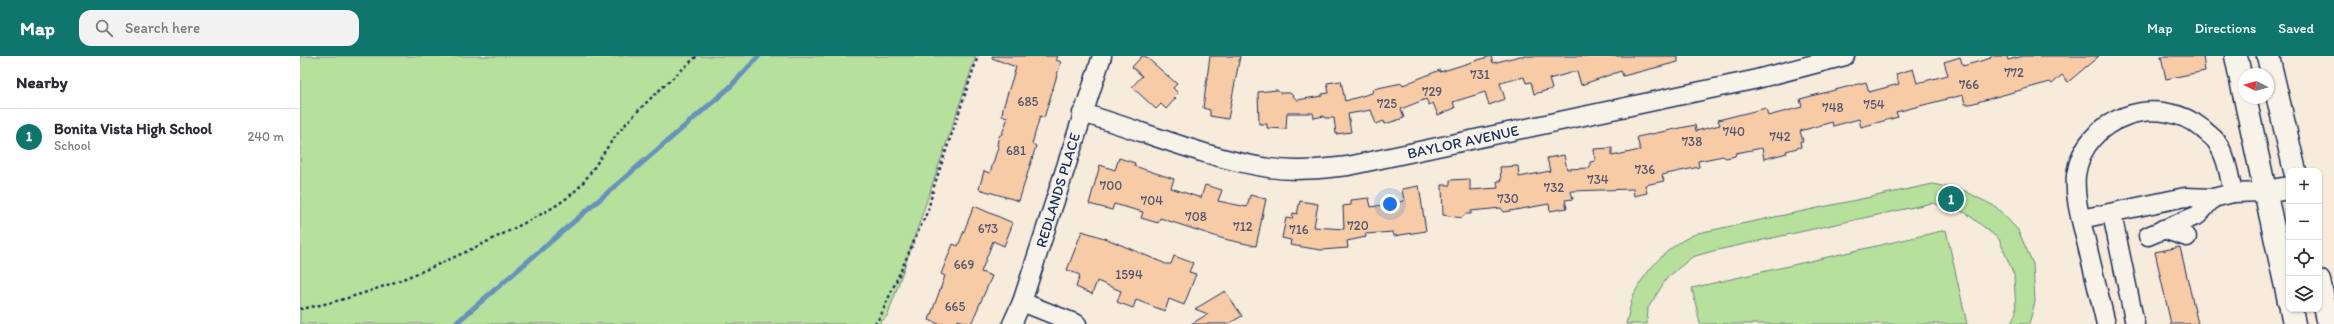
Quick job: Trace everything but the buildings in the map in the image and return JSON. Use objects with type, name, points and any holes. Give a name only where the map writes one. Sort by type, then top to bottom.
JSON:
[{"type":"main road","points":[[2236,56],[2239,68]]},
{"type":"main road","points":[[2268,56],[2294,168]]},
{"type":"main road","points":[[2246,104],[2264,192],[2286,288]]},
{"type":"main road","points":[[2264,192],[2286,188]]},
{"type":"main road","points":[[2322,294],[2329,324]]},
{"type":"main road","points":[[2292,312],[2294,324]]},
{"type":"street","name":"REDLANDS PLACE","points":[[1012,324],[1022,302],[1082,112],[1102,56]]},
{"type":"street","name":"BAYLOR AVENUE","points":[[1082,112],[1222,158],[1268,168],[1315,170],[1348,166],[1714,89],[1803,69],[1843,56]]},
{"type":"street","points":[[2106,324],[2076,200],[2076,175],[2082,154],[2096,135],[2117,118],[2142,111],[2172,113],[2194,123],[2216,141],[2228,164],[2233,193]]},
{"type":"street","points":[[2081,219],[2112,214],[2185,197],[2213,198],[2233,193],[2264,192]]},
{"type":"street","points":[[2187,237],[2156,232],[2198,215],[2213,198]]},
{"type":"street","points":[[2112,214],[2136,324]]},
{"type":"street","points":[[1022,302],[1077,324]]},
{"type":"path","points":[[300,309],[337,302],[422,270],[480,245],[543,213],[574,192],[618,132],[644,104],[697,56]]},
{"type":"path","points":[[874,324],[880,316],[928,210],[934,186],[978,56]]},
{"type":"green space","points":[[300,56],[976,56],[888,315],[879,324],[300,324]]},
{"type":"green space","points":[[1933,184],[1965,191],[1996,207],[2018,230],[2033,264],[2035,302],[2029,324],[2011,324],[2016,312],[2014,275],[1999,239],[1966,213],[1932,203],[1713,251],[1692,257],[1667,278],[1648,308],[1647,324],[1626,324],[1631,301],[1639,284],[1653,266],[1669,250],[1688,237],[1698,233]]},
{"type":"green space","points":[[1946,230],[1967,324],[1700,324],[1692,288]]},
{"type":"waterway","points":[[455,324],[729,88],[759,56]]},
{"type":"place","name":"Bonita Vista High School","points":[[1951,199]]}]
